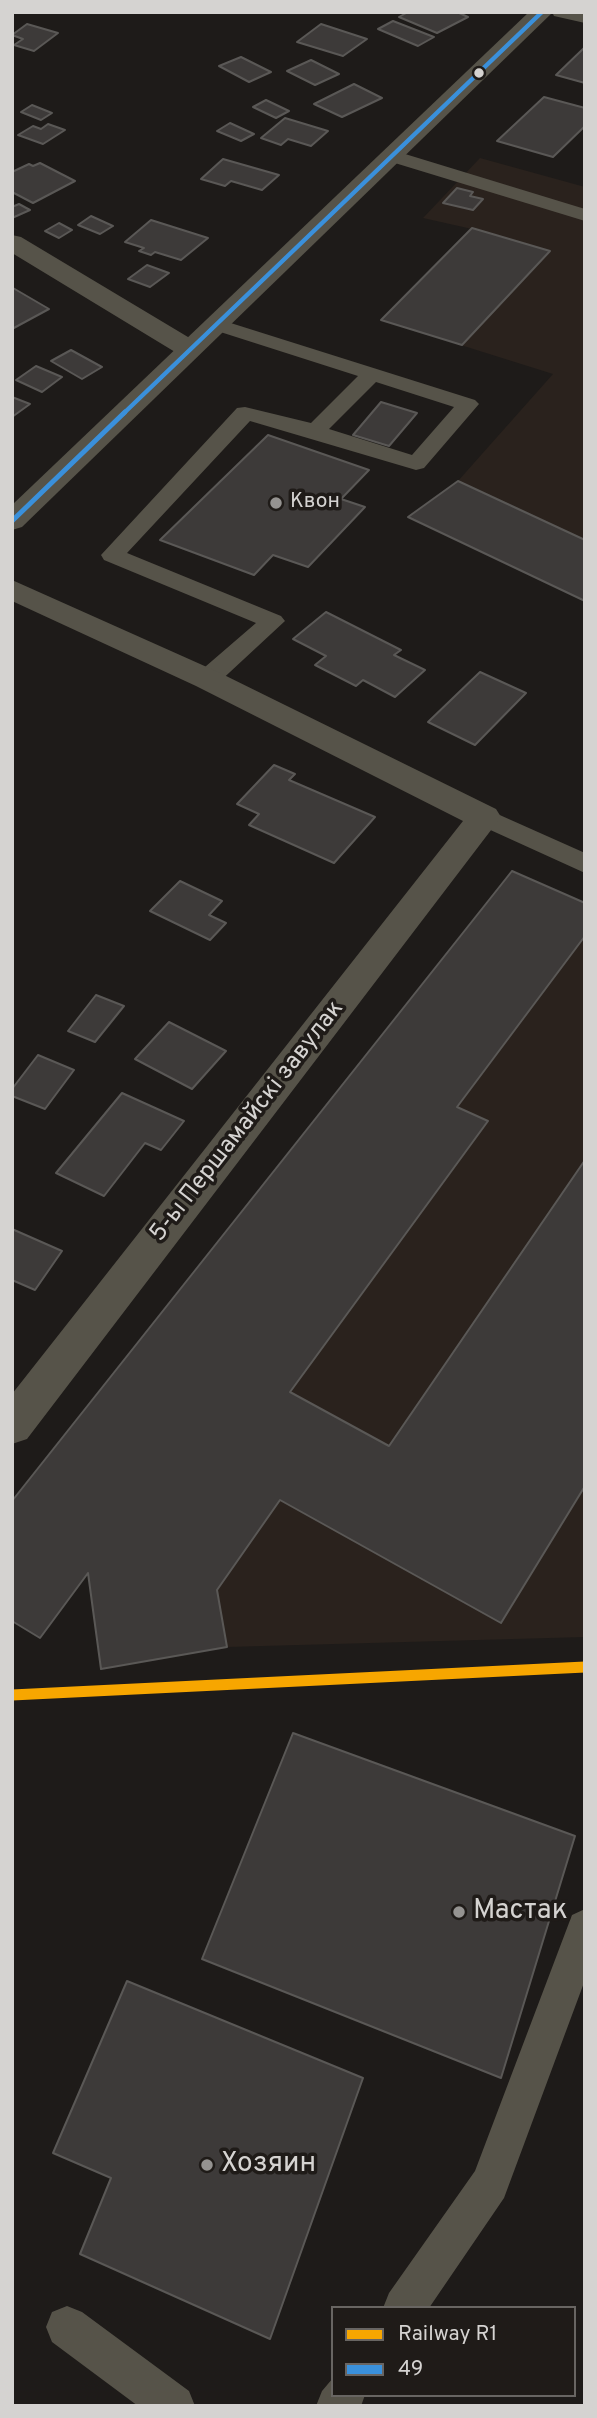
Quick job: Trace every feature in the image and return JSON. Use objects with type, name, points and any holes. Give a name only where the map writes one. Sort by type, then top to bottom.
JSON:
[{"type":"street","points":[[12,521],[542,12]]},
{"type":"street","points":[[12,242],[189,349]]},
{"type":"street","points":[[12,589],[207,679],[484,817]]},
{"type":"street","name":"5-ы Першамайскі завулак","points":[[12,1426],[484,817]]},
{"type":"lane","points":[[559,12],[585,18]]},
{"type":"lane","points":[[392,156],[585,215]]},
{"type":"lane","points":[[207,679],[273,621],[112,555],[245,412],[416,463],[468,404],[218,325]]},
{"type":"lane","points":[[315,431],[372,374]]},
{"type":"lane","points":[[484,817],[585,864]]},
{"type":"lane","points":[[405,2306],[490,2184],[585,1928]]},
{"type":"lane","points":[[67,2327],[174,2406]]},
{"type":"shaded area","points":[[480,158],[585,187],[585,601],[408,517],[458,481],[553,374],[381,320],[472,229],[423,218]]},
{"type":"shaded area","points":[[512,871],[585,903],[585,1637],[227,1647],[101,1669],[88,1574],[12,1621],[12,1501]]},
{"type":"building","points":[[408,12],[457,12],[468,17],[437,33],[399,17]]},
{"type":"building","points":[[393,21],[434,37],[418,46],[378,29]]},
{"type":"building","points":[[27,24],[58,33],[34,51],[14,45],[23,39],[12,35]]},
{"type":"building","points":[[321,24],[367,39],[343,56],[297,42]]},
{"type":"building","points":[[585,47],[585,83],[556,75]]},
{"type":"building","points":[[241,57],[271,72],[249,82],[219,66]]},
{"type":"building","points":[[311,60],[339,74],[315,85],[287,71]]},
{"type":"building","points":[[354,84],[382,98],[342,117],[314,104]]},
{"type":"building","points":[[544,97],[585,108],[585,126],[553,157],[497,141]]},
{"type":"building","points":[[266,100],[289,111],[276,118],[253,107]]},
{"type":"building","points":[[32,105],[52,113],[41,120],[21,112]]},
{"type":"building","points":[[285,118],[328,131],[311,146],[288,139],[281,145],[261,138]]},
{"type":"building","points":[[230,123],[254,134],[241,141],[217,131]]},
{"type":"building","points":[[48,124],[65,130],[43,144],[18,135],[33,126],[41,129]]},
{"type":"building","points":[[223,159],[279,175],[262,190],[231,181],[225,186],[201,179]]},
{"type":"building","points":[[40,163],[75,181],[33,203],[12,192],[12,172],[29,164],[33,166]]},
{"type":"building","points":[[457,188],[473,192],[470,196],[483,199],[473,210],[443,203]]},
{"type":"building","points":[[19,204],[30,210],[12,218],[12,207]]},
{"type":"building","points":[[91,216],[113,226],[100,234],[78,225]]},
{"type":"building","points":[[151,220],[208,238],[181,260],[155,252],[151,255],[139,251],[144,248],[125,242]]},
{"type":"building","points":[[59,223],[72,230],[59,238],[45,231]]},
{"type":"building","points":[[472,228],[550,251],[462,345],[381,320]]},
{"type":"building","points":[[147,265],[169,273],[150,287],[128,279]]},
{"type":"building","points":[[13,288],[49,309],[12,329]]},
{"type":"building","points":[[71,350],[102,367],[82,379],[51,361]]},
{"type":"building","points":[[36,366],[62,377],[42,392],[16,380]]},
{"type":"building","points":[[12,397],[30,404],[12,417]]},
{"type":"building","points":[[381,402],[417,413],[389,446],[353,435]]},
{"type":"building","name":"Квон","points":[[268,435],[369,470],[341,499],[365,507],[308,567],[273,555],[254,575],[160,540]]},
{"type":"building","points":[[458,481],[585,540],[585,601],[408,517]]},
{"type":"building","points":[[326,612],[401,650],[394,655],[425,670],[395,697],[363,680],[356,686],[315,665],[326,656],[293,639]]},
{"type":"building","points":[[480,672],[526,693],[475,745],[428,722]]},
{"type":"building","points":[[274,765],[295,774],[289,780],[375,817],[334,863],[249,825],[259,814],[237,804]]},
{"type":"building","points":[[512,871],[585,903],[585,936],[457,1107],[488,1121],[290,1392],[389,1446],[585,1160],[585,1486],[501,1623],[280,1500],[217,1590],[227,1647],[101,1669],[88,1573],[40,1638],[12,1621],[12,1501]]},
{"type":"building","points":[[180,881],[222,901],[209,915],[226,923],[210,940],[150,911]]},
{"type":"building","points":[[96,995],[124,1006],[95,1042],[68,1031]]},
{"type":"building","points":[[169,1022],[226,1051],[192,1089],[135,1059]]},
{"type":"building","points":[[38,1055],[74,1070],[45,1109],[12,1096],[12,1089]]},
{"type":"building","points":[[122,1093],[184,1121],[161,1150],[145,1143],[104,1196],[56,1173]]},
{"type":"building","points":[[12,1229],[62,1251],[35,1290],[12,1280]]},
{"type":"building","points":[[293,1733],[575,1836],[501,2078],[202,1959]]},
{"type":"building","name":"Хозяин","points":[[127,1981],[363,2078],[270,2339],[80,2254],[111,2178],[53,2153]]},
{"type":"rail line","name":"R1","points":[[12,1695],[585,1667]]},
{"type":"transit line","name":"49","points":[[12,521],[542,12]]},
{"type":"place","name":"Квон","points":[[276,503]]},
{"type":"place","name":"Мастак","points":[[459,1912]]},
{"type":"place","name":"Хозяин","points":[[207,2165]]}]
